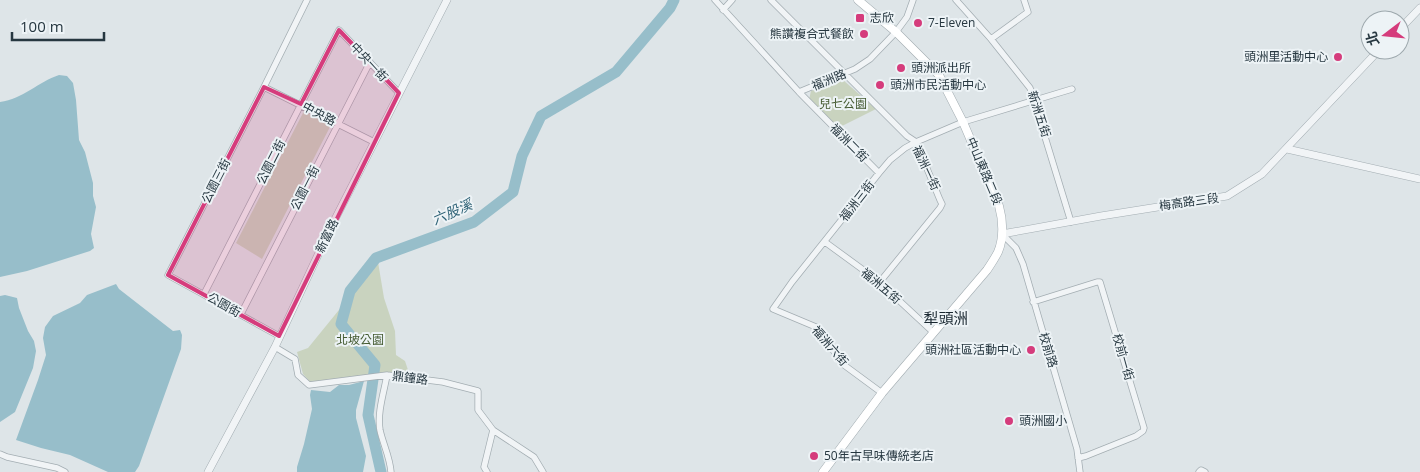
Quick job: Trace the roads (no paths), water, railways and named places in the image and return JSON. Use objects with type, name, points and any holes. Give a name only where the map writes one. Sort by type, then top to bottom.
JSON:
[{"type":"main road","name":"中山東路二段","points":[[823,472],[882,393],[987,270],[999,250],[1002,234],[1002,219],[999,206],[963,122],[939,75],[896,32],[858,0]]},
{"type":"street","name":"公園三街","points":[[168,275],[307,0]]},
{"type":"street","name":"新富路","points":[[208,472],[275,347],[330,228],[447,0]]},
{"type":"street","name":"福洲路","points":[[715,0],[799,92],[855,69],[870,59],[896,32],[907,17],[913,0]]},
{"type":"street","points":[[723,10],[732,0]]},
{"type":"street","name":"福洲一街","points":[[771,0],[907,136],[916,142],[942,204],[879,283]]},
{"type":"street","name":"新洲五街","points":[[956,0],[1026,80],[1072,222]]},
{"type":"street","points":[[991,39],[1028,12],[1024,0]]},
{"type":"street","points":[[1410,18],[1420,8]]},
{"type":"street","name":"中央一街","points":[[339,30],[399,93]]},
{"type":"street","name":"公園二街","points":[[204,294],[339,30]]},
{"type":"street","name":"梅高路三段","points":[[1002,234],[1227,196],[1262,174],[1371,60]]},
{"type":"street","name":"公園一街","points":[[241,314],[370,62]]},
{"type":"street","name":"中央路","points":[[264,87],[374,142]]},
{"type":"street","name":"福洲三街","points":[[773,309],[792,282],[879,173],[890,160],[905,148],[963,122],[1072,88]]},
{"type":"street","name":"福洲二街","points":[[799,92],[879,173]]},
{"type":"street","points":[[1286,149],[1420,179]]},
{"type":"street","name":"校前路","points":[[1002,234],[1016,248],[1023,264],[1078,449],[1080,472]]},
{"type":"street","name":"福洲五街","points":[[825,242],[879,283],[934,333]]},
{"type":"street","name":"公園街","points":[[168,275],[280,336]]},
{"type":"street","name":"校前一街","points":[[1033,302],[1100,282],[1144,428],[1143,432],[1136,436],[1078,458]]},
{"type":"street","name":"福洲六街","points":[[773,309],[816,327],[844,365],[882,393]]},
{"type":"street","name":"鼎鐘路","points":[[275,347],[294,360],[298,375],[309,385],[387,375],[443,382],[478,390],[478,410],[493,430]]},
{"type":"street","points":[[387,375],[380,415],[380,428],[391,472]]},
{"type":"street","points":[[487,472],[484,467],[493,430],[534,458],[543,472]]},
{"type":"street","points":[[0,454],[7,458],[57,468],[65,472]]},
{"type":"street","points":[[1199,472],[1201,470],[1205,472]]},
{"type":"water","points":[[59,75],[67,76],[73,83],[79,140],[85,152],[93,183],[93,196],[96,207],[91,234],[94,248],[90,251],[27,271],[0,277],[0,102],[16,98]]},
{"type":"water","points":[[116,284],[119,289],[173,331],[180,330],[182,335],[181,349],[139,466],[135,472],[108,472],[70,455],[16,440],[46,355],[43,338],[45,327],[53,316],[80,303],[87,295]]},
{"type":"water","points":[[5,295],[17,298],[36,351],[33,368],[15,412],[0,422],[0,296]]},
{"type":"water","points":[[364,381],[356,410],[356,418],[366,456],[363,472],[297,472],[312,409],[311,390],[330,392],[339,385],[349,385]]},
{"type":"waterway","name":"六股溪","points":[[381,472],[368,415],[375,365],[341,324],[350,291],[376,258],[474,222],[513,192],[522,156],[541,116],[616,72],[670,8],[674,0]]},
{"type":"place","name":"志欣","points":[[860,18]]},
{"type":"place","name":"7-Eleven","points":[[918,23]]},
{"type":"place","name":"熊讚複合式餐飲","points":[[864,34]]},
{"type":"place","name":"頭洲里活動中心","points":[[1338,57]]},
{"type":"place","name":"頭洲派出所","points":[[901,68]]},
{"type":"place","name":"頭洲市民活動中心","points":[[880,85]]},
{"type":"place","name":"頭洲社區活動中心","points":[[1031,350]]},
{"type":"place","name":"頭洲國小","points":[[1009,421]]},
{"type":"place","name":"50年古早味傳統老店","points":[[814,456]]},
{"type":"district","name":"犁頭洲","points":[[946,319]]},
{"type":"park label","name":"兒七公園","points":[[843,104]]},
{"type":"park label","name":"北坡公園","points":[[360,340]]}]
